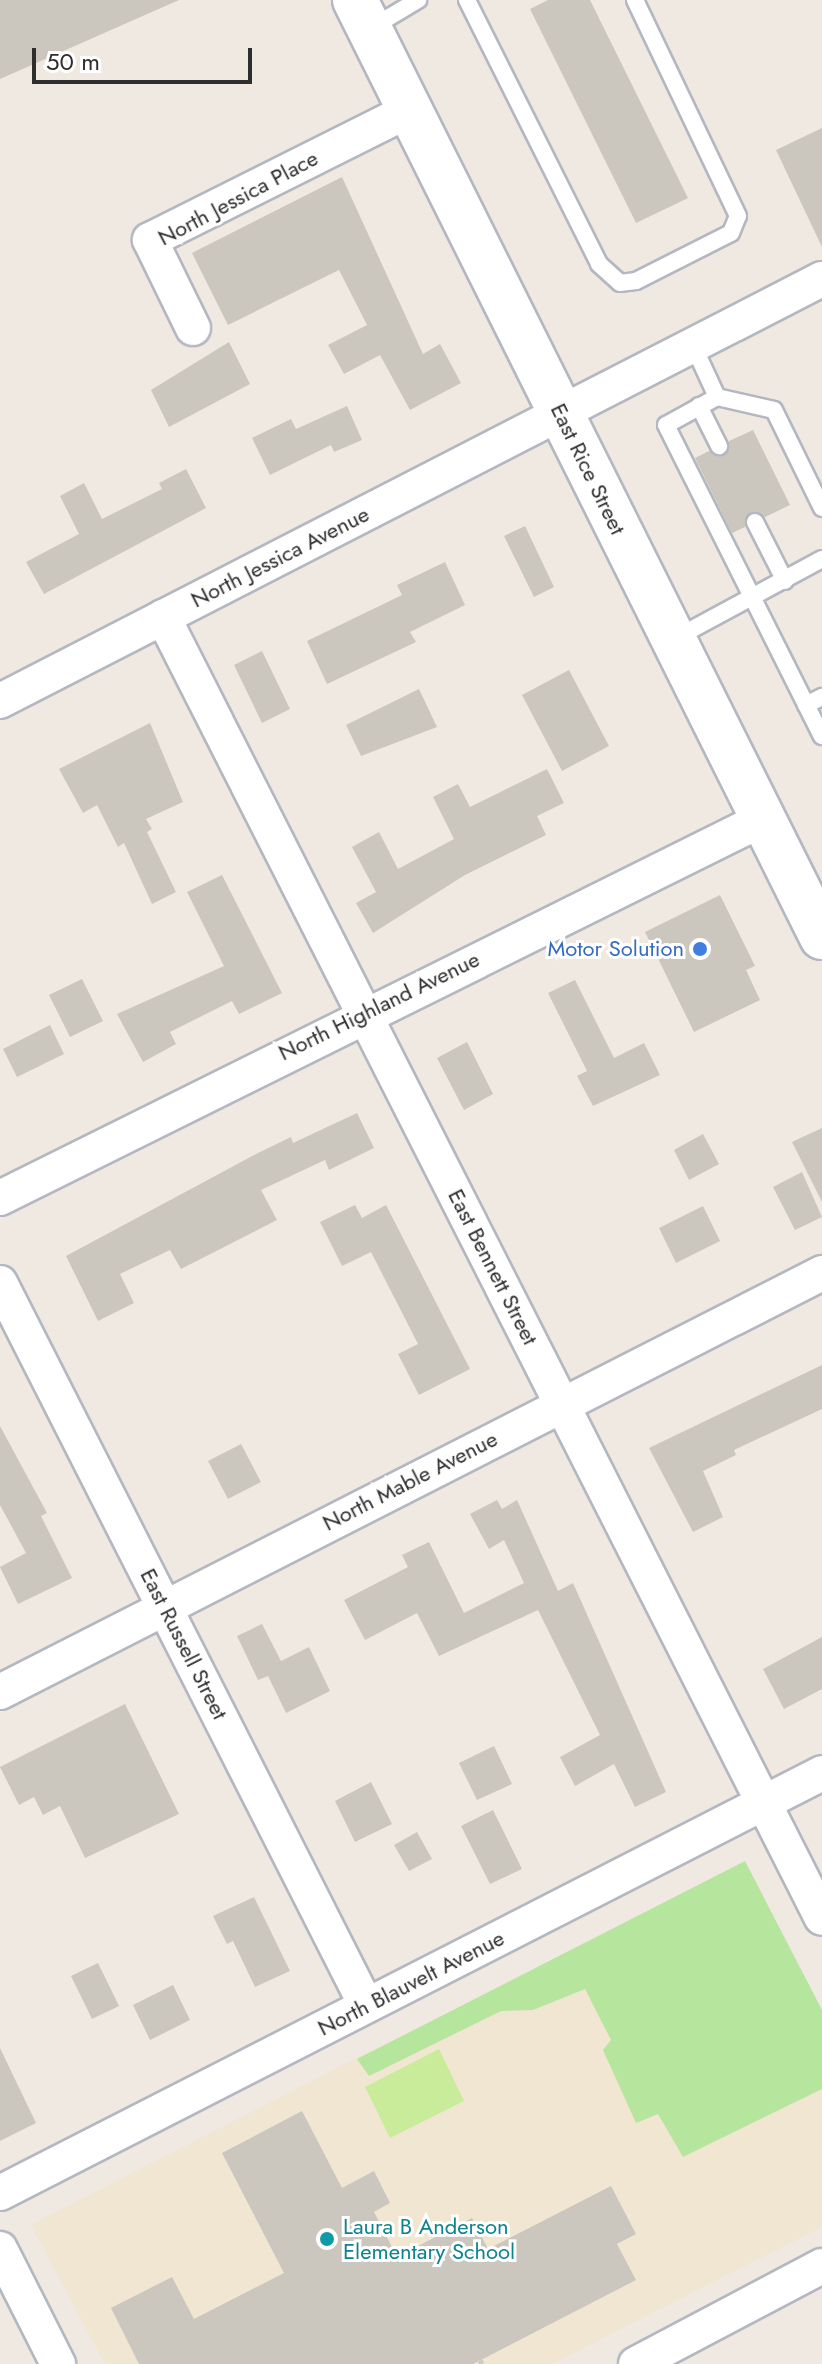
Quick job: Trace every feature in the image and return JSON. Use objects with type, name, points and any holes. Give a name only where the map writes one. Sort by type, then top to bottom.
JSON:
[{"type":"main road","name":"East Rice Street","points":[[362,15],[822,937]]},
{"type":"street","name":"North Jessica Place","points":[[193,328],[150,240],[410,110]]},
{"type":"street","points":[[561,412],[822,279]]},
{"type":"street","name":"North Jessica Avenue","points":[[0,701],[561,412]]},
{"type":"street","name":"East Bennett Street","points":[[163,617],[822,1918]]},
{"type":"street","name":"North Highland Avenue","points":[[0,1198],[364,1013],[761,820]]},
{"type":"street","name":"North Mable Avenue","points":[[0,1692],[822,1273]]},
{"type":"street","name":"East Russell Street","points":[[0,1283],[366,2005]]},
{"type":"street","name":"North Blauvelt Avenue","points":[[0,2193],[822,1773]]},
{"type":"street","points":[[0,2249],[58,2364]]},
{"type":"street","points":[[636,2364],[822,2266]]},
{"type":"lane","points":[[362,15],[418,0]]},
{"type":"lane","points":[[467,0],[599,264],[620,283],[636,281],[731,233],[738,216],[635,0]]},
{"type":"lane","points":[[693,345],[717,397]]},
{"type":"lane","points":[[822,508],[774,410],[717,397],[666,425],[822,736]]},
{"type":"lane","points":[[699,406],[719,446]]},
{"type":"lane","points":[[755,522],[785,581]]},
{"type":"lane","points":[[673,639],[822,561]]},
{"type":"lane","points":[[806,705],[822,697]]},
{"type":"shaded area","points":[[558,1962],[822,2022],[822,2227],[552,2364],[105,2364],[31,2225],[358,2057]]},
{"type":"green space","points":[[745,1861],[822,2010],[822,2089],[683,2157],[658,2114],[636,2123],[603,2050],[611,2040],[585,1989],[533,2010],[501,2011],[369,2076],[357,2059]]},
{"type":"green space","points":[[439,2049],[464,2101],[390,2138],[365,2087]]},
{"type":"building","points":[[0,0],[179,0],[0,79]]},
{"type":"building","points":[[548,0],[590,0],[688,198],[636,223],[530,9]]},
{"type":"building","points":[[822,128],[822,247],[776,150]]},
{"type":"building","points":[[342,177],[423,354],[440,344],[461,383],[410,410],[380,355],[344,374],[328,345],[367,325],[339,270],[228,325],[192,253]]},
{"type":"building","points":[[229,342],[250,384],[169,427],[151,390]]},
{"type":"building","points":[[347,406],[362,440],[334,452],[331,445],[270,475],[252,438],[291,419],[296,429]]},
{"type":"building","points":[[753,430],[790,505],[765,517],[751,512],[745,527],[732,533],[695,458],[709,451],[723,456],[729,441]]},
{"type":"building","points":[[186,469],[206,508],[44,594],[26,562],[79,534],[60,496],[84,483],[102,519],[162,489],[159,483]]},
{"type":"building","points":[[525,526],[554,587],[534,597],[504,536]]},
{"type":"building","points":[[445,562],[465,605],[410,632],[416,642],[327,684],[307,641],[402,595],[397,585]]},
{"type":"building","points":[[262,651],[290,709],[262,723],[234,665]]},
{"type":"building","points":[[569,670],[609,746],[562,771],[522,695]]},
{"type":"building","points":[[419,689],[437,727],[361,756],[346,725]]},
{"type":"building","points":[[150,723],[183,802],[146,819],[152,829],[147,832],[176,892],[152,904],[124,843],[118,847],[97,805],[83,813],[59,769]]},
{"type":"building","points":[[547,769],[564,803],[537,816],[546,835],[465,875],[373,933],[356,903],[376,892],[352,847],[379,832],[398,869],[454,839],[433,797],[458,784],[470,807]]},
{"type":"building","points":[[222,875],[282,993],[239,1014],[232,1001],[170,1032],[176,1044],[143,1062],[117,1014],[224,966],[187,892]]},
{"type":"building","name":"Motor Solution","points":[[720,895],[755,966],[746,970],[760,1000],[694,1032],[645,932]]},
{"type":"building","points":[[82,979],[103,1021],[70,1037],[49,995]]},
{"type":"building","points":[[575,980],[614,1058],[644,1043],[660,1075],[593,1106],[577,1076],[587,1071],[548,993]]},
{"type":"building","points":[[50,1025],[64,1054],[17,1077],[3,1049]]},
{"type":"building","points":[[467,1042],[493,1094],[464,1110],[437,1058]]},
{"type":"building","points":[[357,1113],[374,1148],[329,1170],[325,1160],[261,1190],[277,1220],[181,1269],[170,1250],[120,1274],[134,1303],[98,1321],[66,1256],[258,1153],[291,1137],[293,1143]]},
{"type":"building","points":[[822,1128],[822,1202],[792,1142]]},
{"type":"building","points":[[703,1134],[719,1164],[689,1180],[674,1150]]},
{"type":"building","points":[[802,1172],[822,1217],[795,1230],[773,1187]]},
{"type":"building","points":[[355,1205],[362,1218],[386,1205],[470,1369],[419,1395],[398,1354],[418,1344],[371,1252],[342,1266],[320,1222]]},
{"type":"building","points":[[703,1206],[720,1241],[676,1263],[659,1228]]},
{"type":"building","points":[[822,1365],[822,1409],[734,1450],[736,1455],[703,1471],[723,1517],[693,1532],[649,1448]]},
{"type":"building","points":[[0,1426],[47,1513],[41,1516],[72,1578],[18,1604],[0,1567],[26,1553],[0,1505]]},
{"type":"building","points":[[241,1444],[261,1482],[228,1499],[208,1461]]},
{"type":"building","points":[[497,1500],[502,1509],[517,1500],[558,1591],[573,1583],[666,1792],[635,1807],[614,1764],[575,1786],[560,1757],[600,1735],[538,1610],[439,1656],[417,1613],[365,1640],[344,1600],[408,1567],[402,1555],[429,1542],[464,1613],[524,1583],[504,1540],[489,1549],[470,1514]]},
{"type":"building","points":[[262,1624],[281,1661],[309,1647],[330,1691],[286,1713],[268,1676],[258,1680],[237,1636]]},
{"type":"building","points":[[822,1637],[822,1689],[784,1709],[763,1669]]},
{"type":"building","points":[[125,1704],[179,1814],[85,1858],[60,1806],[43,1815],[34,1797],[19,1805],[0,1767]]},
{"type":"building","points":[[494,1746],[512,1784],[477,1800],[459,1763]]},
{"type":"building","points":[[371,1782],[392,1824],[355,1842],[335,1801]]},
{"type":"building","points":[[493,1810],[522,1869],[490,1884],[461,1826]]},
{"type":"building","points":[[417,1832],[432,1859],[409,1871],[394,1845]]},
{"type":"building","points":[[254,1897],[290,1971],[255,1987],[233,1941],[227,1944],[213,1916]]},
{"type":"building","points":[[98,1963],[119,2006],[92,2019],[71,1976]]},
{"type":"building","points":[[173,1985],[190,2020],[150,2040],[133,2005]]},
{"type":"building","points":[[0,2048],[36,2123],[0,2141]]},
{"type":"building","name":"Laura B Anderson Elementary School","points":[[302,2111],[342,2188],[374,2171],[390,2203],[374,2212],[397,2257],[472,2218],[488,2249],[611,2186],[636,2234],[617,2244],[636,2280],[473,2364],[139,2364],[111,2308],[172,2277],[194,2319],[284,2273],[222,2153]]},
{"type":"place","name":"Motor Solution","points":[[700,949]]},
{"type":"place","name":"Laura B Anderson Elementary School","points":[[327,2239]]}]
